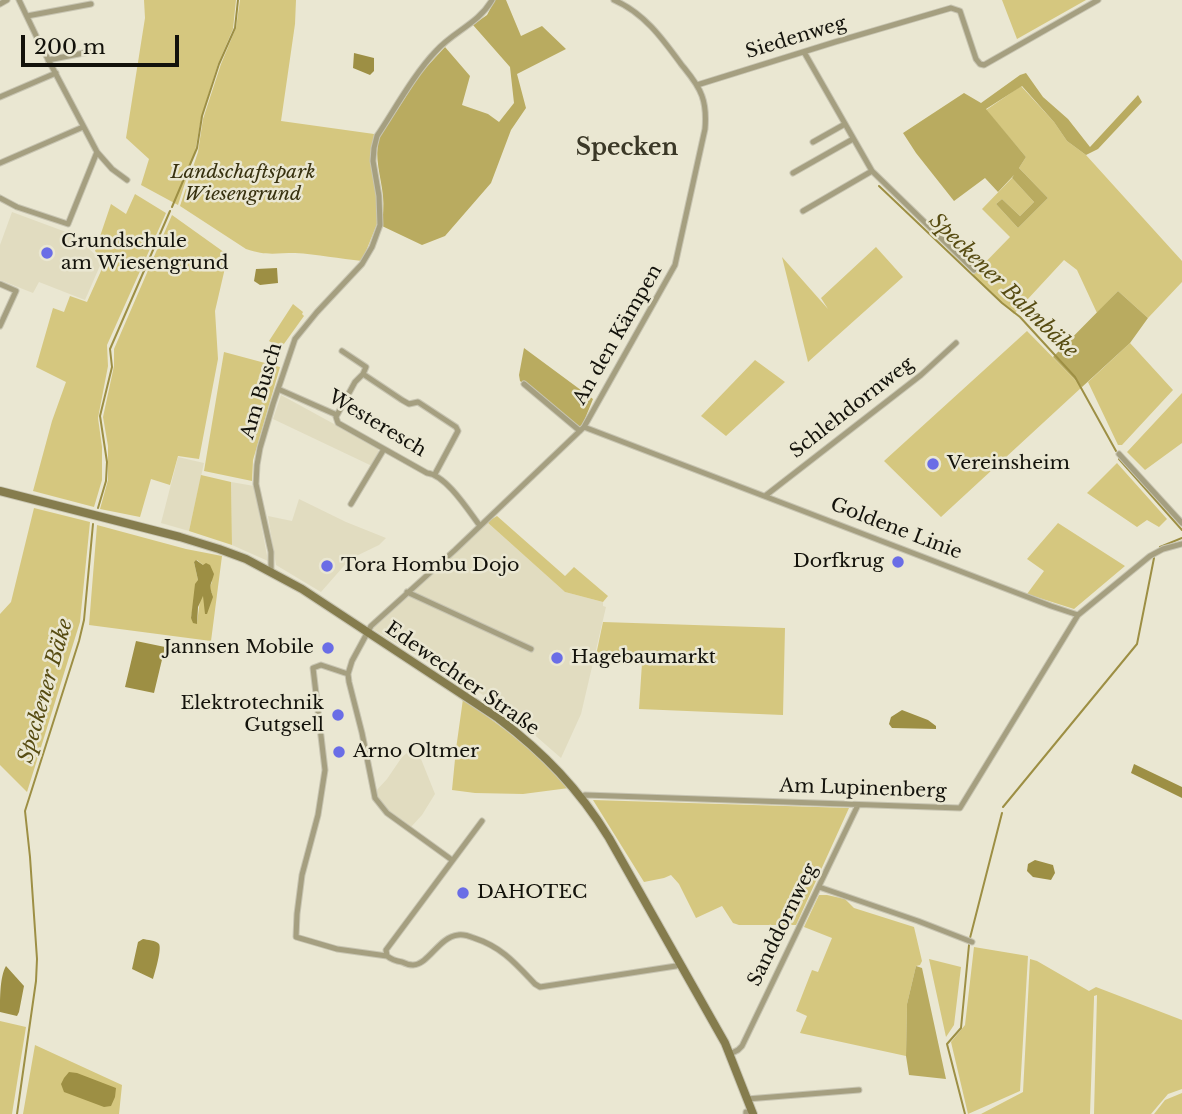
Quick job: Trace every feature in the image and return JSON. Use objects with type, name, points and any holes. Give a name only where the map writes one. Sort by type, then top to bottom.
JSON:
[{"type":"main road","name":"Edewechter Straße","points":[[0,491],[219,549],[271,571],[300,587],[524,738],[556,768],[581,797],[609,838],[730,1054],[747,1099],[748,1113]]},
{"type":"street","points":[[0,4],[7,0]]},
{"type":"street","points":[[19,0],[97,152],[112,169],[127,180]]},
{"type":"street","name":"Am Busch","points":[[271,571],[271,552],[256,484],[257,466],[290,351],[302,329],[362,264],[372,247],[380,225],[379,196],[373,161],[377,136],[437,49],[485,12],[492,0]]},
{"type":"street","name":"An den Kämpen","points":[[348,674],[352,660],[371,626],[582,429],[675,265],[705,129],[706,112],[697,85],[656,30],[634,10],[614,0]]},
{"type":"street","name":"Siedenweg","points":[[697,85],[951,8],[960,11],[976,59],[984,65],[1098,0]]},
{"type":"street","points":[[72,8],[79,1]]},
{"type":"street","points":[[27,16],[91,4]]},
{"type":"street","points":[[48,60],[94,51]]},
{"type":"street","points":[[804,52],[872,171],[974,270]]},
{"type":"street","points":[[0,97],[56,73]]},
{"type":"street","points":[[813,142],[845,124]]},
{"type":"street","points":[[0,163],[83,127]]},
{"type":"street","points":[[793,173],[853,139]]},
{"type":"street","points":[[0,198],[17,207],[68,224],[97,152]]},
{"type":"street","points":[[803,211],[872,171]]},
{"type":"street","points":[[0,284],[16,290],[0,326]]},
{"type":"street","name":"Schlehdornweg","points":[[765,496],[921,375],[956,343]]},
{"type":"street","points":[[337,415],[366,367],[342,351]]},
{"type":"street","points":[[363,374],[402,400],[410,404],[418,402],[456,427],[457,435],[435,474]]},
{"type":"street","name":"Goldene Linie","points":[[524,384],[582,429],[1079,615]]},
{"type":"street","name":"Westeresch","points":[[278,390],[337,415],[338,424],[427,473],[435,474],[445,482],[480,526]]},
{"type":"street","points":[[351,504],[384,449]]},
{"type":"street","points":[[1119,454],[1182,523]]},
{"type":"street","points":[[1079,615],[1150,556],[1182,544]]},
{"type":"street","points":[[407,592],[531,649]]},
{"type":"street","name":"Am Lupinenberg","points":[[581,797],[585,795],[960,808],[1079,615]]},
{"type":"street","points":[[452,860],[387,813],[375,798],[348,674],[321,665],[313,668],[325,770],[323,789],[302,875],[296,914],[296,937],[337,949],[387,956],[412,965],[449,937],[465,934],[512,959],[540,987],[681,964]]},
{"type":"street","name":"Sanddornweg","points":[[730,1054],[742,1046],[858,804]]},
{"type":"street","points":[[387,956],[386,950],[482,821]]},
{"type":"street","points":[[819,887],[972,942]]},
{"type":"street","points":[[747,1099],[859,1090]]},
{"type":"shaded area","points":[[495,0],[506,0],[521,36],[542,26],[566,49],[517,74],[526,108],[511,130],[491,183],[445,236],[422,245],[382,226],[383,200],[377,153],[379,138],[421,73],[445,47],[470,76],[462,105],[488,114],[499,122],[514,103],[510,67],[473,25],[487,15]]},
{"type":"shaded area","points":[[354,53],[374,58],[374,71],[370,75],[353,68]]},
{"type":"shaded area","points":[[1026,73],[1043,97],[1068,119],[1090,147],[1138,95],[1142,102],[1098,149],[1086,155],[1067,141],[1022,86],[986,109],[1026,157],[1019,168],[1048,198],[1018,228],[996,204],[1002,199],[1020,216],[1034,202],[1012,178],[1014,175],[998,192],[985,178],[954,201],[903,133],[964,93],[981,103]]},
{"type":"shaded area","name":"Grundschule am Wiesengrund","points":[[12,212],[66,232],[69,230],[102,261],[85,300],[39,282],[33,293],[0,280],[0,245]]},
{"type":"shaded area","points":[[277,268],[278,283],[260,285],[254,281],[256,269]]},
{"type":"shaded area","points":[[1118,291],[1148,318],[1130,343],[1082,387],[1053,357]]},
{"type":"shaded area","points":[[524,348],[593,399],[580,431],[520,381]]},
{"type":"shaded area","points":[[281,395],[378,448],[379,453],[372,466],[273,419]]},
{"type":"shaded area","points":[[178,457],[204,463],[189,531],[161,523]]},
{"type":"shaded area","points":[[231,482],[254,486],[268,561],[232,545]]},
{"type":"shaded area","points":[[299,499],[386,538],[379,545],[350,559],[321,592],[276,565],[268,516],[292,521]]},
{"type":"shaded area","points":[[487,522],[565,592],[603,602],[606,607],[581,714],[561,758],[483,695],[371,628]]},
{"type":"shaded area","points":[[196,560],[203,565],[210,565],[214,574],[210,586],[213,597],[205,614],[203,596],[198,607],[197,624],[193,623],[191,618],[195,584],[198,580],[194,562]]},
{"type":"shaded area","points":[[136,641],[165,647],[154,693],[125,687]]},
{"type":"shaded area","points":[[902,710],[928,720],[936,729],[892,728],[889,724],[891,717]]},
{"type":"shaded area","points":[[408,752],[421,759],[435,794],[411,827],[382,805],[375,792]]},
{"type":"shaded area","points":[[1134,764],[1182,787],[1182,798],[1131,773]]},
{"type":"shaded area","points":[[1035,860],[1053,865],[1055,873],[1051,880],[1033,877],[1027,871],[1028,864]]},
{"type":"shaded area","points":[[143,939],[156,942],[160,947],[153,979],[132,969],[138,942]]},
{"type":"shaded area","points":[[6,966],[24,986],[17,1016],[0,1012],[1,981]]},
{"type":"shaded area","points":[[916,966],[922,968],[946,1079],[909,1075],[906,1056],[907,1004]]},
{"type":"shaded area","points":[[69,1072],[116,1088],[111,1106],[104,1107],[64,1092],[61,1084]]},
{"type":"green space","points":[[144,0],[236,0],[233,29],[218,64],[201,118],[195,152],[178,205],[141,185],[149,159],[126,138],[145,18]]},
{"type":"green space","name":"Landschaftspark Wiesengrund","points":[[240,0],[296,0],[281,121],[374,134],[371,161],[377,197],[377,224],[362,261],[295,253],[270,254],[246,249],[180,206],[198,152],[203,119],[236,28]]},
{"type":"green space","points":[[1002,0],[1086,0],[1017,39]]},
{"type":"green space","points":[[1021,86],[1054,122],[1067,141],[1086,155],[1182,261],[1182,282],[1148,318],[1118,291],[1097,313],[1077,270],[1064,260],[1014,314],[973,275],[1010,237],[982,209],[1012,178],[1034,202],[1020,216],[1002,199],[996,204],[1018,228],[1048,198],[1019,168],[1026,157],[986,110]]},
{"type":"green space","points":[[135,194],[166,213],[107,345],[108,366],[98,418],[102,447],[102,480],[94,507],[33,491],[66,382],[36,367],[53,308],[64,312],[70,296],[87,302],[105,262],[95,251],[111,204],[126,214]]},
{"type":"green space","points":[[172,215],[228,255],[215,311],[218,359],[199,459],[178,456],[170,485],[151,479],[140,517],[100,509],[108,480],[108,446],[103,417],[114,366],[114,349]]},
{"type":"green space","points":[[876,247],[903,277],[808,362],[782,257],[828,309],[821,298]]},
{"type":"green space","points":[[293,304],[304,316],[281,348],[269,341]]},
{"type":"green space","points":[[1027,331],[1082,387],[941,517],[884,461]]},
{"type":"green space","points":[[1130,343],[1173,390],[1122,445],[1118,445],[1088,382]]},
{"type":"green space","points":[[224,352],[280,367],[253,460],[252,481],[204,471]]},
{"type":"green space","points":[[755,360],[785,382],[726,436],[701,416]]},
{"type":"green space","points":[[1182,393],[1182,443],[1145,470],[1127,452]]},
{"type":"green space","points":[[1117,463],[1167,519],[1159,527],[1147,520],[1137,527],[1087,493]]},
{"type":"green space","points":[[201,475],[231,482],[232,545],[189,531]]},
{"type":"green space","points":[[34,508],[90,522],[80,622],[27,792],[0,765],[0,614],[11,602]]},
{"type":"green space","points":[[497,516],[565,576],[574,567],[608,596],[603,602],[565,592],[487,522]]},
{"type":"green space","points":[[1058,523],[1125,566],[1074,609],[1027,594],[1044,571],[1027,559]]},
{"type":"green space","points":[[97,525],[222,556],[211,641],[89,625]],"holes":[[[197,560],[203,565],[212,582],[209,589],[212,593],[203,595],[200,600],[197,623],[191,618],[198,580],[194,562]]]},
{"type":"green space","points":[[603,622],[785,628],[783,715],[639,709],[642,663],[595,660]]},
{"type":"green space","points":[[463,699],[532,752],[569,788],[523,794],[452,790]]},
{"type":"green space","points":[[593,800],[849,808],[796,925],[739,925],[733,923],[722,906],[696,918],[679,884],[671,875],[644,882]]},
{"type":"green space","points":[[819,895],[845,899],[854,908],[914,927],[922,961],[916,966],[907,1004],[906,1056],[800,1033],[807,1016],[796,1011],[812,970],[818,972],[832,938],[804,927]]},
{"type":"green space","points":[[974,947],[1028,956],[1020,1091],[968,1114],[951,1042],[965,1025]]},
{"type":"green space","points":[[929,959],[961,967],[954,1025],[946,1037]]},
{"type":"green space","points":[[1030,959],[1089,991],[1096,987],[1182,1020],[1182,1089],[1168,1094],[1151,1114],[1094,1114],[1097,995],[1094,996],[1090,1114],[981,1114],[1023,1092]]},
{"type":"green space","points":[[0,1021],[26,1027],[12,1114],[0,1114]]},
{"type":"green space","points":[[35,1045],[122,1085],[119,1114],[23,1114]]},
{"type":"green space","points":[[1182,1093],[1182,1114],[1154,1114],[1165,1100]]},
{"type":"waterway","name":"Speckener Bäke","points":[[172,207],[197,148],[202,116],[219,64],[235,28],[238,0]]},
{"type":"waterway","name":"Speckener Bahnbäke","points":[[879,186],[1020,317],[1075,377],[1116,451]]},
{"type":"waterway","name":"Speckener Bäke","points":[[98,508],[106,481],[107,462],[100,416],[112,367],[110,349],[170,211]]},
{"type":"waterway","name":"Speckener Bahnbäke","points":[[1119,459],[1182,530]]},
{"type":"waterway","name":"Speckener Bäke","points":[[17,1114],[37,959],[25,811],[84,620],[93,524]]},
{"type":"waterway","name":"Speckener Bahnbäke","points":[[1160,547],[1182,538]]},
{"type":"waterway","name":"Speckener Bahnbäke","points":[[1003,807],[1137,644],[1154,558]]},
{"type":"waterway","name":"Speckener Bahnbäke","points":[[970,938],[1002,813]]},
{"type":"waterway","name":"Speckener Bahnbäke","points":[[965,1114],[947,1044],[961,1028],[969,945]]},
{"type":"place","name":"Grundschule am Wiesengrund","points":[[47,253]]},
{"type":"place","name":"Vereinsheim","points":[[933,464]]},
{"type":"place","name":"Dorfkrug","points":[[898,562]]},
{"type":"place","name":"Tora Hombu Dojo","points":[[327,566]]},
{"type":"place","name":"Jannsen Mobile","points":[[328,648]]},
{"type":"place","name":"Hagebaumarkt","points":[[557,658]]},
{"type":"place","name":"Elektrotechnik Gutgsell","points":[[338,715]]},
{"type":"place","name":"Arno Oltmer","points":[[339,752]]},
{"type":"place","name":"DAHOTEC","points":[[463,893]]},
{"type":"district","name":"Specken","points":[[627,149]]}]
